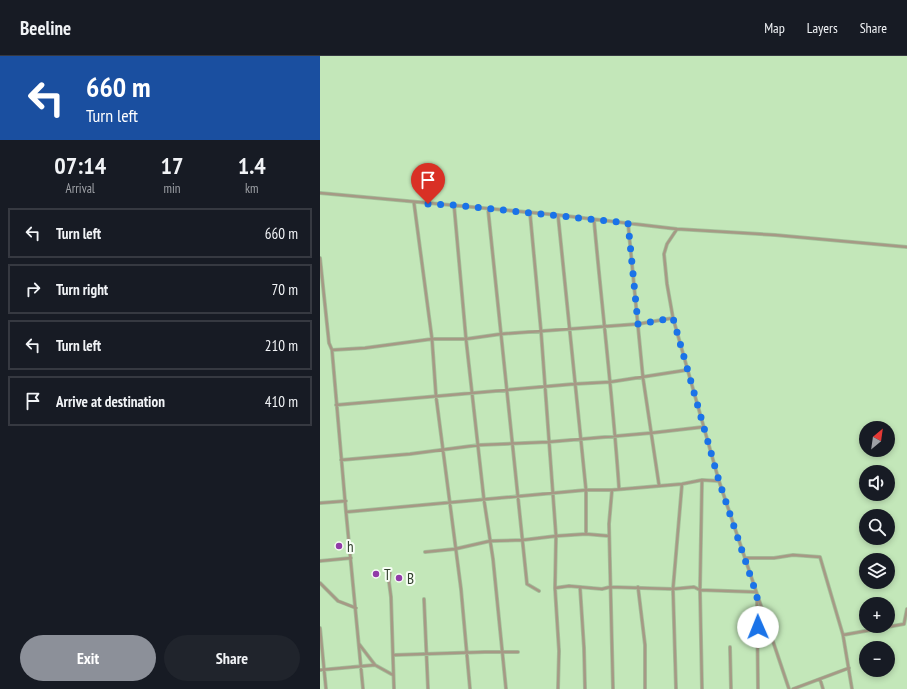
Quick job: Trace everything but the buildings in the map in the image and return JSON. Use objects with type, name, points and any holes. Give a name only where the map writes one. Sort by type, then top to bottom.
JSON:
[{"type":"street","points":[[320,193],[414,203],[454,205],[558,215],[677,229],[907,247]]},
{"type":"street","points":[[414,203],[432,339],[436,396],[461,589],[470,689]]},
{"type":"street","points":[[454,205],[466,339],[484,500],[493,559],[506,689]]},
{"type":"street","points":[[488,209],[527,584],[539,591]]},
{"type":"street","points":[[530,213],[541,331],[556,536],[555,588],[558,689]]},
{"type":"street","points":[[558,215],[570,329],[574,384],[586,490],[586,534]]},
{"type":"street","points":[[594,220],[616,436],[619,488]]},
{"type":"street","points":[[628,223],[643,378],[659,486]]},
{"type":"street","points":[[677,229],[667,244],[664,254],[667,284],[673,318],[719,481],[789,689]]},
{"type":"street","points":[[320,258],[329,343],[332,350],[363,689]]},
{"type":"street","points":[[332,350],[365,348],[432,339],[466,339],[501,334],[638,324],[673,318]]},
{"type":"street","points":[[336,405],[610,382],[687,370]]},
{"type":"street","points":[[341,460],[444,450],[478,445],[580,440],[704,427]]},
{"type":"street","points":[[346,512],[586,490],[612,490],[619,488],[682,484],[702,480],[719,481]]},
{"type":"street","points":[[702,480],[700,590],[702,689]]},
{"type":"street","points":[[676,689],[673,589],[682,484]]},
{"type":"street","points":[[612,490],[609,536],[613,689]]},
{"type":"street","points":[[320,503],[346,501]]},
{"type":"street","points":[[425,552],[455,549],[490,541],[523,540],[586,534],[609,536]]},
{"type":"street","points":[[745,558],[774,558],[793,555],[820,557],[843,634],[852,689]]},
{"type":"street","points":[[320,561],[351,558]]},
{"type":"street","points":[[390,571],[389,582],[394,655],[394,689]]},
{"type":"street","points":[[320,583],[338,601],[356,608]]},
{"type":"street","points":[[555,588],[568,586],[602,589],[610,586],[673,589],[694,587],[700,590],[757,594]]},
{"type":"street","points":[[580,586],[585,689]]},
{"type":"street","points":[[638,587],[645,646],[645,689]]},
{"type":"street","points":[[757,594],[758,689]]},
{"type":"street","points":[[424,599],[428,689]]},
{"type":"street","points":[[843,634],[905,624],[907,609]]},
{"type":"street","points":[[320,628],[326,689]]},
{"type":"street","points":[[359,643],[375,665],[393,675]]},
{"type":"street","points":[[730,647],[731,689]]},
{"type":"street","points":[[394,655],[518,652]]},
{"type":"street","points":[[320,670],[375,665]]},
{"type":"street","points":[[793,689],[849,668]]},
{"type":"street","points":[[820,679],[823,689]]},
{"type":"place","name":"h","points":[[339,546]]},
{"type":"place","name":"T","points":[[376,574]]},
{"type":"place","name":"B","points":[[399,578]]},
{"type":"route","points":[[428,204],[454,205],[628,223],[638,324],[673,318],[719,481],[757,596],[758,627]]}]
